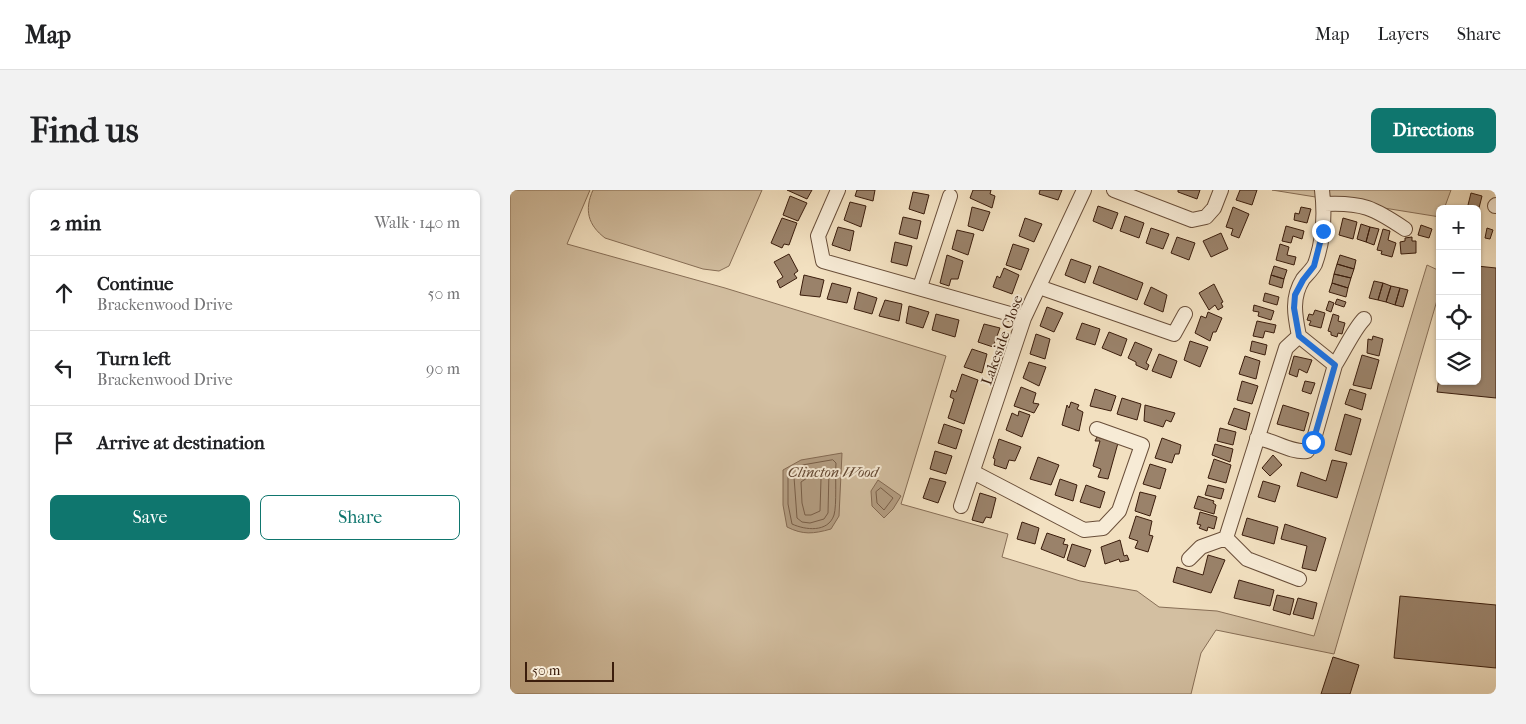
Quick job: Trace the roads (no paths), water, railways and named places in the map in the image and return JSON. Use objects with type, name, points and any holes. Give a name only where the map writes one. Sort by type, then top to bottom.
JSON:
[{"type":"street","points":[[838,190],[818,236],[823,261],[1024,318]]},
{"type":"street","name":"Lakeside Close","points":[[961,506],[974,472],[1024,318],[1084,190]]},
{"type":"street","points":[[1114,190],[1192,220],[1206,217],[1214,208],[1221,190]]},
{"type":"street","points":[[920,288],[950,196]]},
{"type":"street","points":[[1335,365],[1299,336],[1294,308],[1295,295],[1303,280],[1314,266],[1320,246],[1323,231],[1323,197],[1376,209],[1405,229]]},
{"type":"street","points":[[1039,287],[1174,334],[1185,314]]},
{"type":"street","points":[[1257,438],[1268,439],[1299,452],[1307,451],[1313,442],[1335,365],[1364,319]]},
{"type":"street","points":[[1226,538],[1286,348],[1299,336]]},
{"type":"street","points":[[974,472],[1084,530],[1103,528],[1119,511],[1142,445],[1097,429]]},
{"type":"street","points":[[1189,559],[1201,546],[1226,538]]},
{"type":"street","points":[[1226,538],[1246,559],[1298,580]]},
{"type":"water","points":[[842,453],[839,516],[831,529],[808,533],[787,527],[783,505],[783,470],[801,460]]},
{"type":"water","points":[[878,480],[901,496],[893,509],[884,518],[872,506],[871,491]]},
{"type":"park label","name":"Clincton Wood","points":[[833,472]]}]
